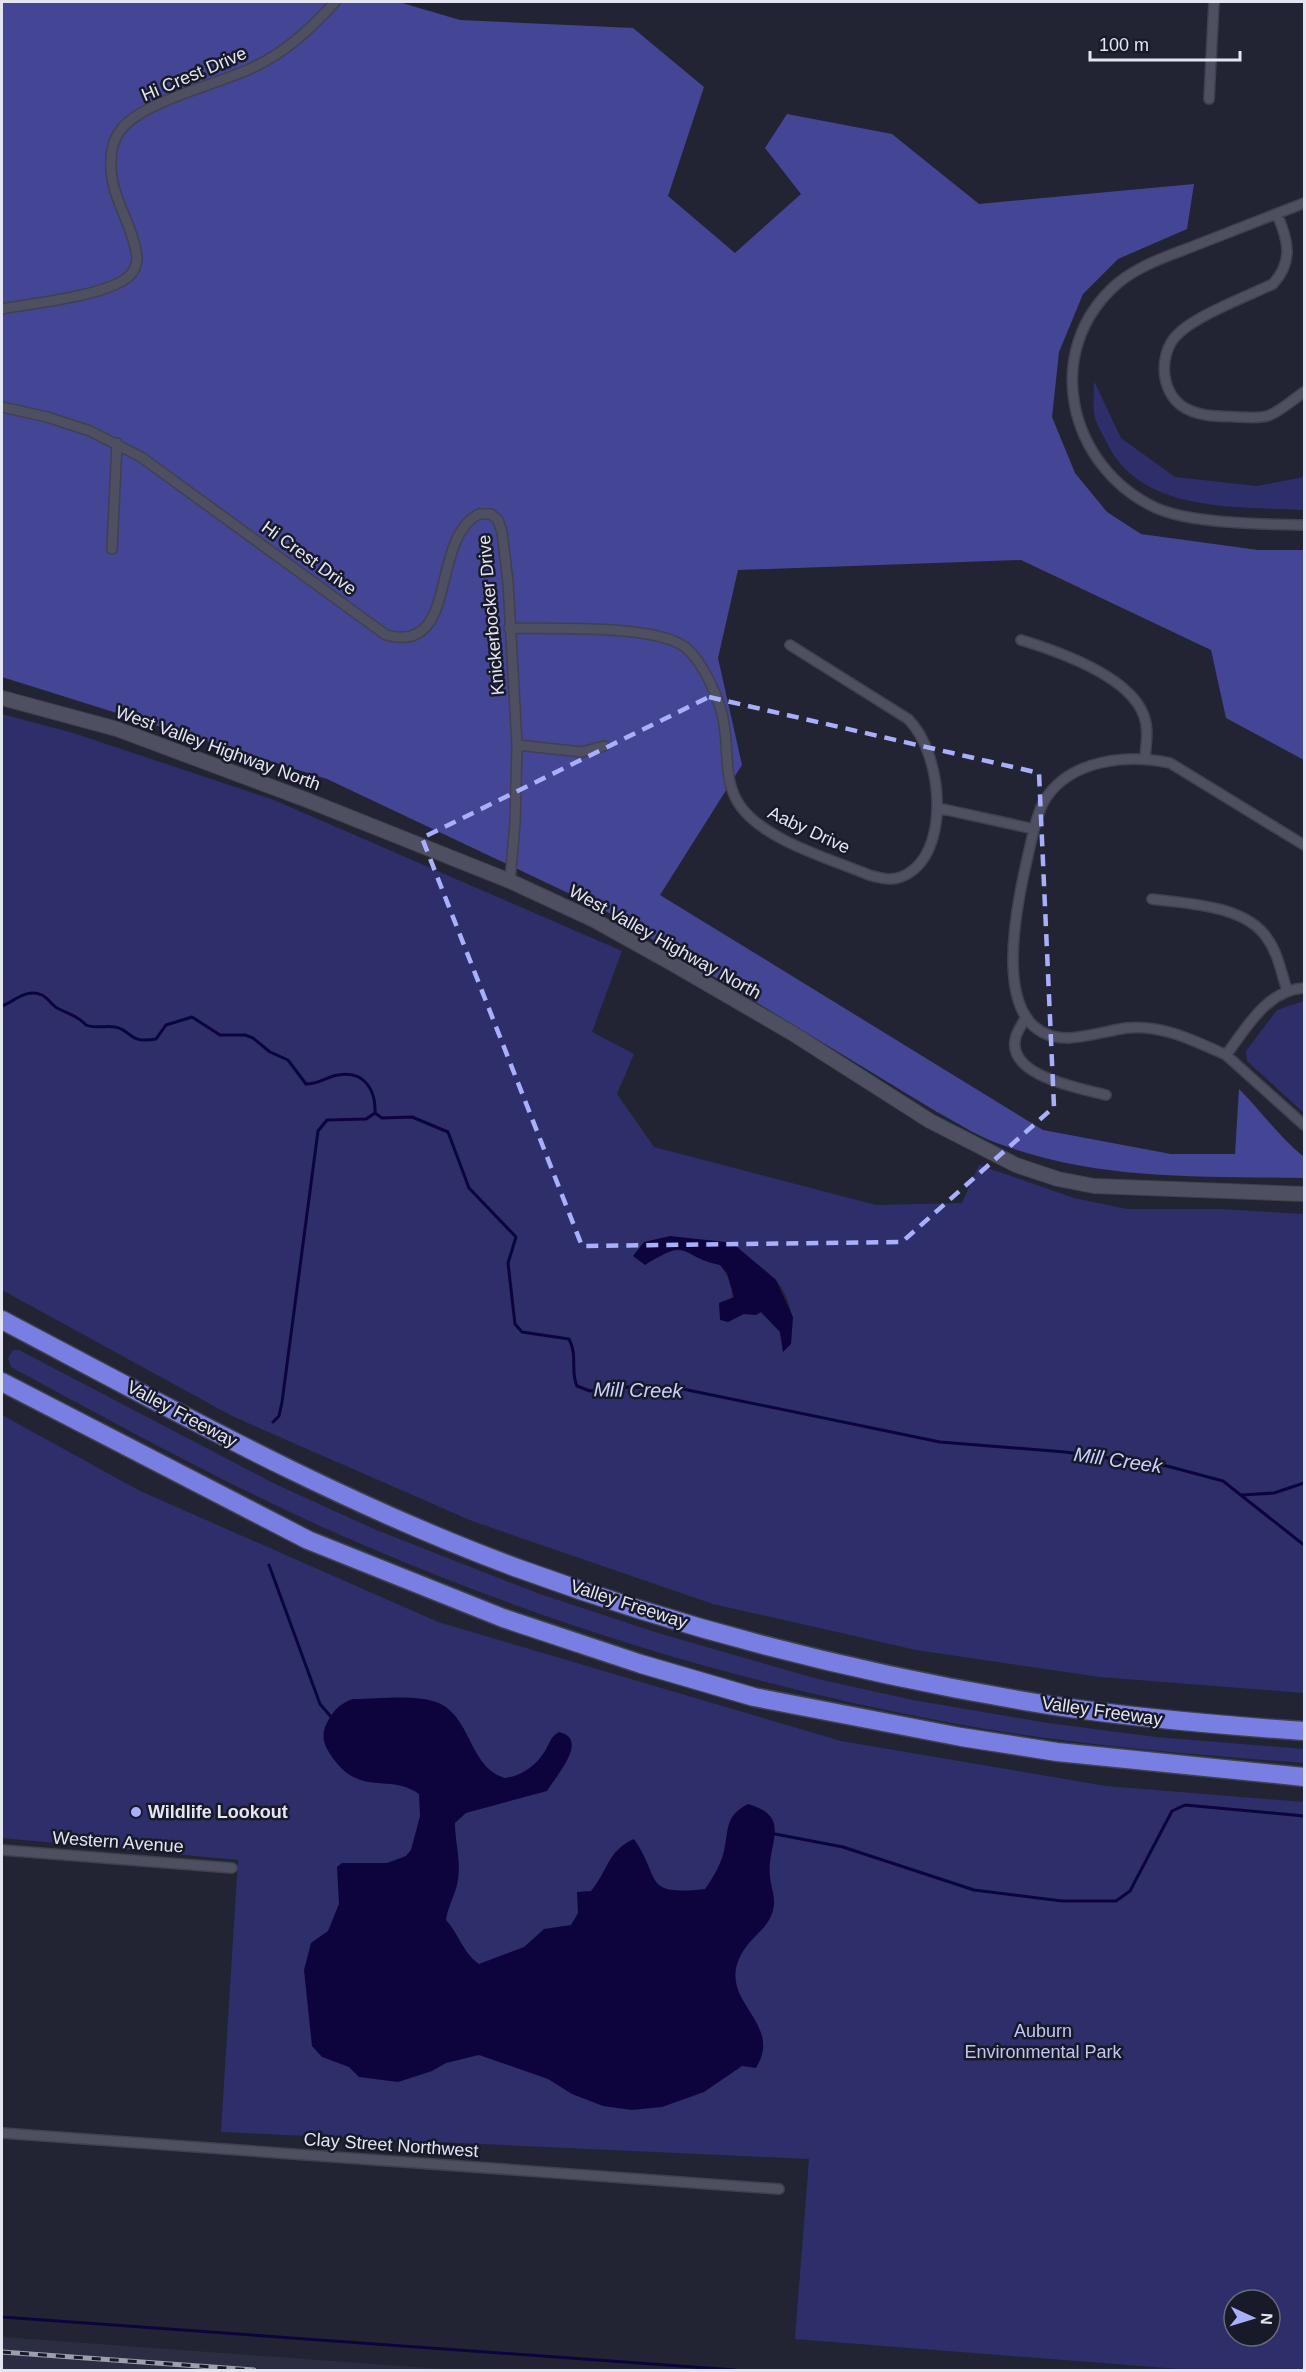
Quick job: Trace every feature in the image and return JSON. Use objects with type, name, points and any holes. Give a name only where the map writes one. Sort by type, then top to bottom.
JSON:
[{"type":"highway","name":"Valley Freeway","points":[[6,1322],[326,1488],[518,1568],[657,1615],[774,1648],[927,1683],[1052,1705],[1223,1725],[1305,1731]]},
{"type":"highway","points":[[2,1382],[308,1540],[502,1618],[641,1664],[754,1697],[961,1737],[1057,1752],[1305,1778]]},
{"type":"highway","points":[[1223,1725],[1305,1722]]},
{"type":"main road","name":"West Valley Highway North","points":[[2,698],[117,729],[308,800],[510,881],[594,920],[673,964],[792,1033],[930,1121],[1016,1165],[1058,1179],[1094,1186],[1305,1194]]},
{"type":"street","name":"Hi Crest Drive","points":[[2,309],[102,290],[126,279],[135,268],[137,257],[112,183],[111,160],[116,137],[121,129],[148,110],[237,75],[273,57],[303,35],[335,2]]},
{"type":"street","points":[[1209,99],[1214,2]]},
{"type":"street","points":[[1305,203],[1154,261],[1118,283],[1092,314],[1079,340],[1074,367],[1074,409],[1089,448],[1104,470],[1136,497],[1158,509],[1196,518],[1305,525]]},
{"type":"street","points":[[1278,214],[1288,240],[1288,253],[1282,274],[1273,284],[1177,334],[1170,344],[1164,371],[1168,388],[1175,400],[1186,409],[1199,414],[1259,417],[1270,415],[1305,392]]},
{"type":"street","name":"Hi Crest Drive","points":[[2,407],[47,417],[90,431],[117,443],[164,471],[386,635],[407,639]]},
{"type":"street","points":[[112,549],[117,443]]},
{"type":"street","name":"Knickerbocker Drive","points":[[407,639],[417,636],[435,615],[454,542],[462,527],[479,514],[490,514],[498,520],[502,532],[517,745],[515,823],[510,881]]},
{"type":"street","name":"Aaby Drive","points":[[509,628],[625,631],[672,641],[685,647],[709,682],[722,709],[732,791],[741,807],[755,823],[776,835],[869,875],[886,879],[900,878],[915,869],[926,856],[938,808],[933,760],[920,730],[908,720],[790,645]]},
{"type":"street","points":[[1021,640],[1065,653],[1101,673],[1129,694],[1144,714],[1148,732],[1145,758]]},
{"type":"street","points":[[517,745],[582,752],[604,746]]},
{"type":"street","points":[[1305,844],[1170,763],[1145,758],[1125,758],[1086,767],[1065,779],[1047,796],[1034,829],[1016,911],[1015,992],[1025,1019],[1043,1032],[1066,1038],[1129,1028],[1158,1029],[1187,1038],[1226,1055],[1305,1125]]},
{"type":"street","points":[[938,808],[1034,829]]},
{"type":"street","points":[[1152,899],[1229,912],[1256,925],[1274,949],[1287,990]]},
{"type":"street","points":[[1226,1055],[1261,1010],[1287,990],[1305,988]]},
{"type":"street","points":[[1025,1019],[1016,1041],[1017,1050],[1025,1066],[1053,1080],[1106,1095]]},
{"type":"street","name":"Western Avenue","points":[[2,1850],[232,1868]]},
{"type":"street","name":"Clay Street Northwest","points":[[2,2133],[779,2189]]},
{"type":"highlighted area","points":[[709,697],[1039,773],[1054,1107],[902,1242],[582,1246],[422,838]]},
{"type":"shaded area","points":[[2,2],[399,2],[460,20],[633,28],[704,87],[668,196],[735,253],[801,194],[765,148],[787,114],[892,134],[979,204],[1194,184],[1187,229],[1118,259],[1083,294],[1059,352],[1052,417],[1075,473],[1107,512],[1141,534],[1258,550],[1304,550],[1304,760],[1226,718],[1211,650],[1021,560],[738,570],[718,658],[742,765],[660,895],[1043,1130],[1171,1154],[1235,1154],[1239,1089],[1304,1157],[1304,1178],[1186,1176],[1109,1170],[1032,1155],[994,1142],[937,1112],[604,910],[327,779],[2,677]]},
{"type":"shaded area","points":[[670,1236],[725,1242],[737,1247],[776,1280],[793,1317],[791,1344],[783,1352],[780,1332],[761,1312],[756,1315],[744,1314],[728,1322],[720,1320],[719,1303],[734,1297],[727,1273],[720,1265],[678,1250],[660,1256],[645,1265],[633,1256],[644,1242]]},
{"type":"shaded area","points":[[406,1698],[436,1702],[457,1718],[484,1763],[493,1772],[505,1778],[522,1773],[533,1766],[552,1738],[559,1732],[568,1736],[571,1742],[568,1759],[547,1791],[466,1813],[455,1823],[459,1873],[446,1920],[469,1954],[479,1964],[524,1947],[544,1929],[571,1925],[578,1913],[577,1892],[591,1891],[613,1855],[634,1839],[656,1882],[662,1887],[685,1891],[705,1889],[721,1861],[729,1823],[735,1813],[748,1804],[770,1816],[775,1833],[770,1865],[773,1911],[765,1926],[742,1952],[735,1974],[743,2001],[758,2025],[762,2038],[763,2052],[756,2068],[742,2066],[704,2092],[662,2107],[632,2110],[603,2106],[572,2094],[548,2079],[479,2055],[446,2063],[432,2071],[398,2082],[359,2077],[349,2067],[322,2057],[312,2046],[304,1970],[311,1943],[328,1931],[339,1904],[337,1867],[342,1863],[387,1863],[406,1856],[411,1850],[420,1816],[419,1794],[396,1785],[363,1781],[352,1776],[341,1768],[327,1750],[324,1741],[326,1724],[339,1707],[353,1699]]},
{"type":"shaded area","points":[[2,2337],[455,2370],[2,2370]]},
{"type":"green space","points":[[1094,381],[1121,438],[1175,477],[1257,486],[1304,477],[1304,510],[1219,506],[1164,493],[1140,481],[1120,463],[1098,426],[1094,413]]},
{"type":"green space","points":[[2,714],[73,733],[274,800],[622,951],[592,1032],[634,1054],[617,1094],[654,1147],[876,1205],[962,1203],[979,1165],[1074,1198],[1127,1209],[1222,1209],[1304,1214],[1304,1693],[1100,1677],[916,1650],[713,1604],[472,1521],[232,1416],[2,1290]],"holes":[[[725,1242],[757,1264],[781,1286],[789,1305],[792,1325],[791,1335],[783,1352],[780,1332],[761,1312],[756,1315],[744,1314],[728,1322],[732,1292],[720,1265],[684,1251],[670,1250]]]},
{"type":"green space","points":[[1304,1001],[1304,1113],[1247,1061],[1246,1051],[1277,1010]]},
{"type":"green space","points":[[13,1350],[19,1350],[273,1483],[374,1529],[537,1593],[658,1633],[818,1679],[913,1700],[1048,1723],[1156,1737],[1304,1749],[1304,1763],[1087,1743],[957,1724],[807,1692],[660,1653],[587,1630],[444,1578],[280,1508],[11,1367],[8,1358]]},
{"type":"green space","name":"Auburn Environmental Park","points":[[2,1415],[140,1491],[438,1622],[841,1741],[1106,1786],[1304,1802],[1304,2370],[1192,2370],[795,2339],[809,2159],[221,2132],[238,1860],[2,1838]]},
{"type":"waterway","name":"Mill Creek","points":[[2,1006],[26,994],[36,993],[86,1025],[115,1027],[140,1040],[156,1039],[166,1025],[192,1017],[220,1035],[245,1035],[253,1038],[270,1052],[288,1060],[306,1084],[338,1075],[355,1076],[362,1079],[371,1090],[375,1113],[382,1118],[412,1117],[448,1132],[469,1188],[516,1237],[508,1263],[515,1324],[522,1332],[569,1339],[572,1345],[577,1386],[590,1391],[627,1387],[678,1388],[940,1442],[1065,1452],[1167,1466],[1223,1481],[1304,1545]]},
{"type":"waterway","points":[[273,1422],[279,1416],[282,1402],[318,1131],[327,1120],[366,1119],[375,1113]]},
{"type":"waterway","points":[[1242,1495],[1274,1493],[1304,1483]]},
{"type":"waterway","points":[[269,1565],[320,1704],[332,1718]]},
{"type":"waterway","points":[[775,1834],[843,1847],[974,1890],[1062,1901],[1116,1901],[1130,1891],[1172,1811],[1185,1805],[1304,1816]]},
{"type":"waterway","points":[[2,2317],[735,2370]]},
{"type":"railway","points":[[2,2352],[254,2370]]},
{"type":"place","name":"Wildlife Lookout","points":[[136,1812]]}]
